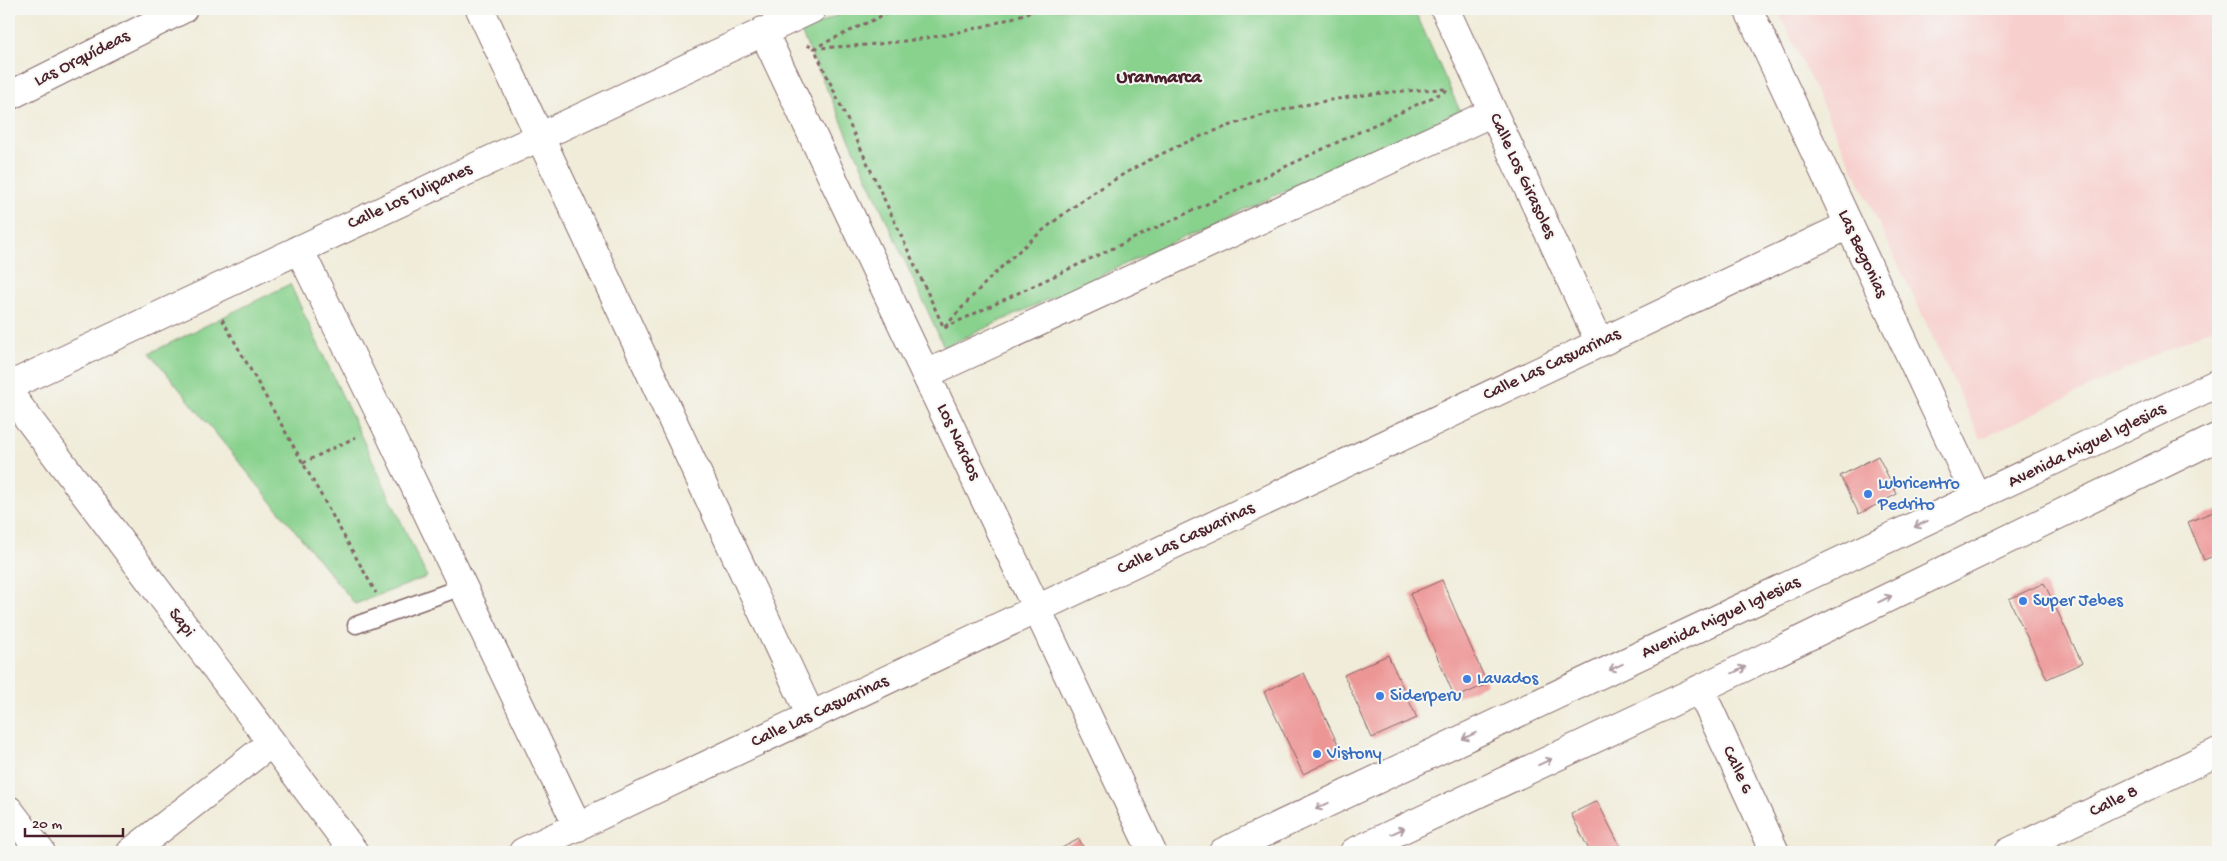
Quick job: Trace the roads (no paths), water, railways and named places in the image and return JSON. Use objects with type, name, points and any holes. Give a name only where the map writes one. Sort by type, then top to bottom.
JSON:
[{"type":"street","name":"Las Orquídeas","points":[[9,96],[183,9]]},
{"type":"street","points":[[480,9],[811,716]]},
{"type":"street","name":"Calle Los Tulipanes","points":[[9,386],[812,9]]},
{"type":"street","name":"Calle Los Girasoles","points":[[1445,9],[1600,342]]},
{"type":"street","name":"Las Begonias","points":[[1748,9],[1977,498]]},
{"type":"street","name":"Los Nardos","points":[[763,31],[1152,852]]},
{"type":"street","points":[[926,374],[1493,112]]},
{"type":"street","name":"Calle Las Casuarinas","points":[[523,852],[1849,225]]},
{"type":"street","points":[[299,250],[384,422],[578,827]]},
{"type":"street","name":"Avenida Miguel Iglesias","points":[[1223,852],[2218,383]]},
{"type":"street","name":"Sapi","points":[[9,393],[354,852]]},
{"type":"street","points":[[1354,852],[1700,689],[2218,436]]},
{"type":"street","name":"Calle 6","points":[[1700,689],[1774,852]]},
{"type":"street","points":[[131,852],[271,743]]},
{"type":"street","name":"Calle 8","points":[[2009,852],[2218,752]]},
{"type":"street","points":[[9,810],[41,852]]},
{"type":"lane","points":[[356,625],[462,587]]},
{"type":"place","name":"Lubricentro Pedrito","points":[[1868,494]]},
{"type":"place","name":"Super Jebes","points":[[2023,601]]},
{"type":"place","name":"Lavados","points":[[1467,679]]},
{"type":"place","name":"Siderperu","points":[[1380,696]]},
{"type":"place","name":"Vistony","points":[[1317,754]]},
{"type":"district","name":"Uranmarca","points":[[1159,78]]}]
